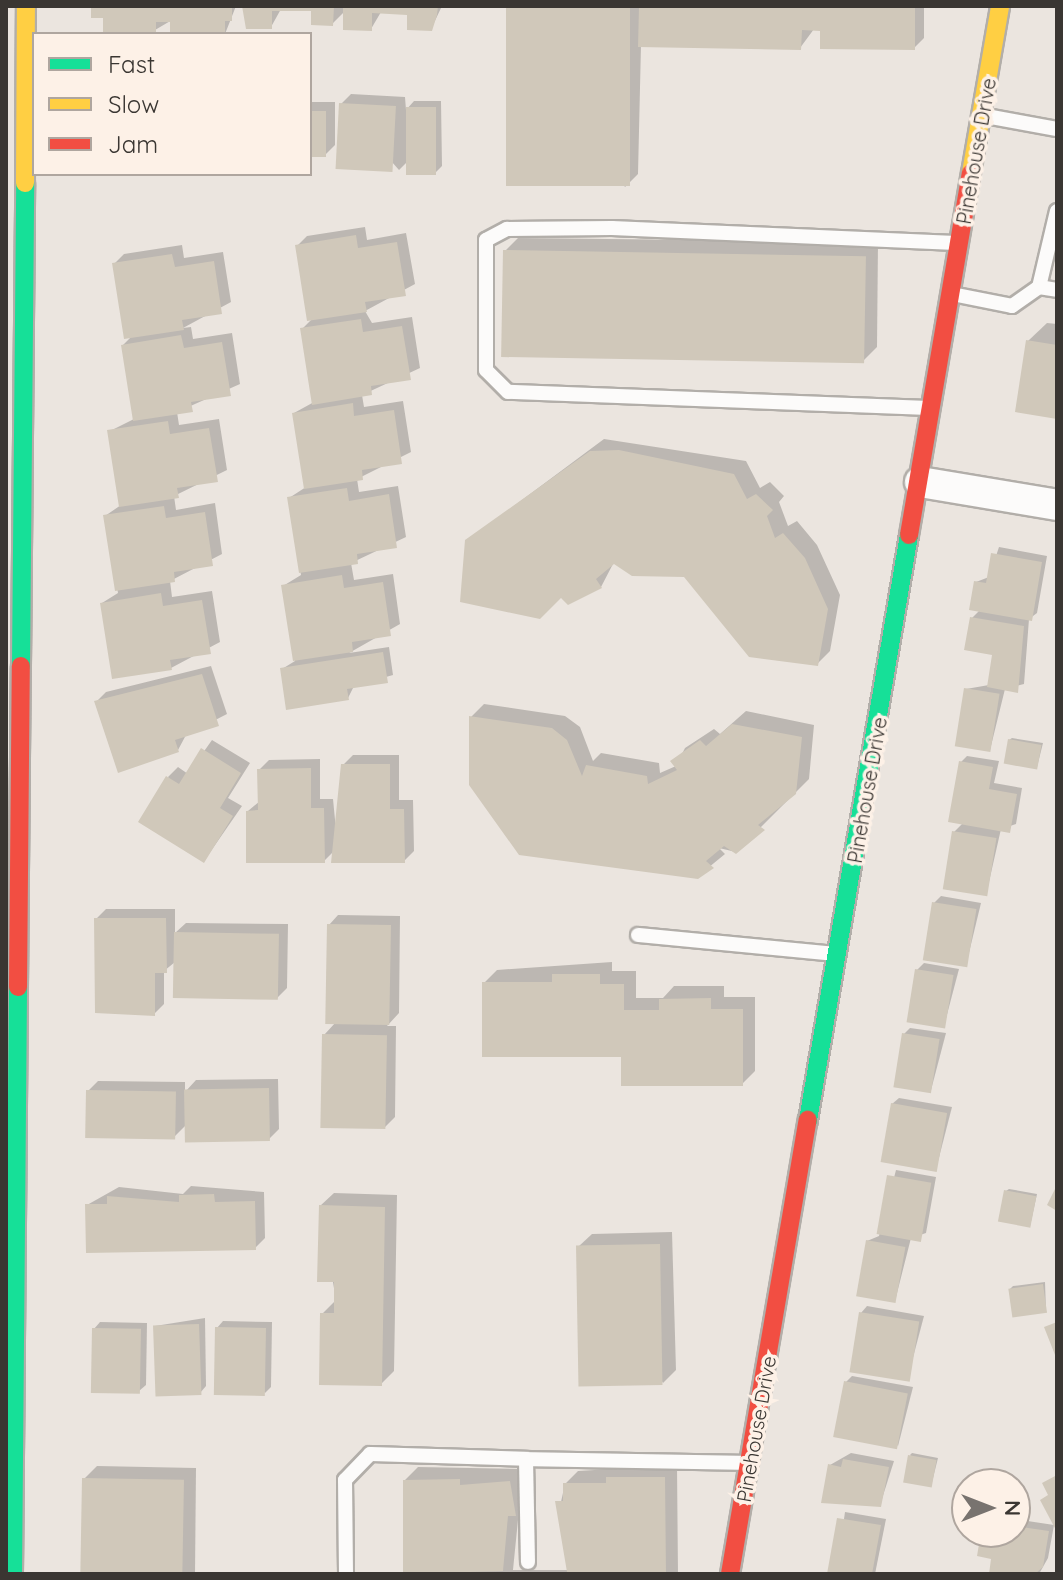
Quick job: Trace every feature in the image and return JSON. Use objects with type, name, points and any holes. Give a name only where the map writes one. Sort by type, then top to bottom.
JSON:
[{"type":"street","points":[[13,1574],[15,172],[26,6]]},
{"type":"street","name":"Pinehouse Drive","points":[[730,1574],[1000,6]]},
{"type":"street","points":[[920,482],[1057,505]]},
{"type":"lane","points":[[982,115],[1057,129]]},
{"type":"lane","points":[[952,294],[1012,306],[1039,287],[1057,211]]},
{"type":"lane","points":[[933,409],[508,392],[486,370],[486,240],[507,229],[612,228],[960,244]]},
{"type":"lane","points":[[1039,287],[1057,290]]},
{"type":"lane","points":[[638,935],[838,954]]},
{"type":"lane","points":[[346,1574],[345,1480],[370,1454],[750,1464]]},
{"type":"lane","points":[[526,1459],[528,1562]]},
{"type":"building","points":[[91,6],[232,6],[232,21],[225,21],[225,32],[170,32],[170,22],[156,22],[156,32],[103,32],[103,18],[91,18]]},
{"type":"building","points":[[242,6],[334,6],[333,26],[311,25],[311,11],[272,11],[272,29],[246,29]]},
{"type":"building","points":[[343,6],[438,6],[432,31],[407,30],[407,15],[372,13],[372,31],[343,30]]},
{"type":"building","points":[[506,6],[630,6],[630,186],[506,186]]},
{"type":"building","points":[[639,6],[915,6],[915,50],[820,49],[820,31],[802,30],[801,50],[638,47]]},
{"type":"building","points":[[339,103],[396,106],[392,172],[336,169]]},
{"type":"building","points":[[406,107],[436,107],[436,175],[406,175]]},
{"type":"building","points":[[312,111],[326,111],[326,157],[312,157]]},
{"type":"building","points":[[356,235],[358,248],[397,242],[406,296],[365,302],[367,312],[307,321],[295,245]]},
{"type":"building","points":[[503,250],[866,256],[864,363],[501,357]]},
{"type":"building","points":[[172,254],[175,267],[214,261],[222,314],[182,320],[184,330],[124,339],[112,263]]},
{"type":"building","points":[[361,319],[363,332],[402,326],[411,380],[371,386],[372,395],[312,405],[300,328]]},
{"type":"building","points":[[181,335],[184,348],[222,342],[231,396],[191,402],[193,412],[133,421],[121,345]]},
{"type":"building","points":[[1026,340],[1057,345],[1057,419],[1015,412]]},
{"type":"building","points":[[353,403],[354,416],[394,410],[402,464],[362,470],[363,480],[304,489],[292,413]]},
{"type":"building","points":[[168,421],[170,434],[209,428],[218,482],[177,488],[179,498],[119,507],[107,430]]},
{"type":"building","points":[[619,450],[734,474],[747,499],[756,494],[773,510],[767,516],[775,538],[783,533],[805,558],[828,609],[818,666],[749,657],[684,577],[632,576],[614,564],[596,579],[602,588],[568,605],[561,598],[540,619],[460,602],[465,540],[590,451]]},
{"type":"building","points":[[347,488],[349,501],[389,494],[397,548],[357,554],[358,564],[299,573],[287,497]]},
{"type":"building","points":[[164,506],[166,518],[205,512],[213,566],[174,572],[175,582],[115,591],[103,515]]},
{"type":"building","points":[[991,553],[1042,562],[1032,621],[969,610],[974,581],[986,583]]},
{"type":"building","points":[[342,575],[344,588],[383,582],[391,636],[352,642],[353,652],[293,661],[281,585]]},
{"type":"building","points":[[161,593],[163,606],[202,600],[211,654],[170,660],[172,670],[112,679],[100,603]]},
{"type":"building","points":[[970,617],[1024,626],[1018,693],[987,687],[992,655],[964,650]]},
{"type":"building","points":[[383,652],[388,683],[347,689],[349,700],[286,710],[280,668]]},
{"type":"building","points":[[202,674],[219,726],[175,740],[179,752],[118,773],[94,701]]},
{"type":"building","points":[[964,688],[1000,694],[990,752],[955,746]]},
{"type":"building","points":[[469,716],[552,728],[567,740],[582,776],[586,765],[647,776],[648,784],[677,770],[670,761],[700,740],[706,746],[732,724],[802,737],[796,794],[758,825],[765,830],[736,854],[724,846],[706,861],[714,868],[698,879],[519,855],[469,785]]},
{"type":"building","points":[[1008,739],[1041,745],[1037,770],[1004,764]]},
{"type":"building","points":[[201,748],[241,773],[220,808],[233,816],[204,863],[138,822],[166,776],[179,784]]},
{"type":"building","points":[[959,761],[993,767],[989,789],[1017,794],[1010,833],[948,822]]},
{"type":"building","points":[[341,764],[390,764],[390,809],[404,809],[405,863],[331,863]]},
{"type":"building","points":[[311,768],[311,808],[324,808],[325,863],[246,863],[246,811],[258,810],[257,769]]},
{"type":"building","points":[[952,831],[996,838],[987,896],[943,889]]},
{"type":"building","points":[[932,902],[976,909],[967,967],[923,960]]},
{"type":"building","points":[[94,918],[166,918],[167,973],[155,973],[155,1016],[95,1013]]},
{"type":"building","points":[[327,924],[391,925],[389,1025],[325,1024]]},
{"type":"building","points":[[174,932],[279,934],[278,1000],[173,998]]},
{"type":"building","points":[[915,969],[954,975],[945,1028],[907,1022]]},
{"type":"building","points":[[552,974],[600,974],[600,984],[624,984],[624,1010],[659,1010],[659,999],[711,998],[711,1009],[743,1009],[743,1086],[621,1086],[621,1057],[482,1057],[482,982],[552,982]]},
{"type":"building","points":[[902,1033],[940,1039],[931,1093],[893,1087]]},
{"type":"building","points":[[322,1034],[387,1035],[385,1129],[320,1128]]},
{"type":"building","points":[[269,1088],[270,1141],[185,1142],[184,1089]]},
{"type":"building","points":[[86,1090],[176,1092],[175,1140],[85,1138]]},
{"type":"building","points":[[891,1103],[947,1113],[937,1172],[881,1162]]},
{"type":"building","points":[[887,1175],[931,1183],[921,1242],[877,1234]]},
{"type":"building","points":[[1057,1185],[1057,1211],[1047,1205]]},
{"type":"building","points":[[1004,1190],[1036,1196],[1030,1228],[998,1221]]},
{"type":"building","points":[[214,1194],[215,1202],[255,1201],[256,1250],[86,1253],[85,1204],[107,1204],[107,1196],[179,1202],[179,1195]]},
{"type":"building","points":[[319,1205],[385,1207],[382,1386],[319,1385],[320,1313],[334,1313],[334,1282],[317,1282]]},
{"type":"building","points":[[866,1240],[905,1247],[895,1303],[856,1296]]},
{"type":"building","points":[[660,1244],[662,1385],[578,1386],[576,1245]]},
{"type":"building","points":[[1043,1284],[1047,1313],[1012,1318],[1008,1289]]},
{"type":"building","points":[[859,1312],[919,1322],[910,1382],[849,1372]]},
{"type":"building","points":[[1057,1322],[1057,1360],[1044,1327]]},
{"type":"building","points":[[199,1324],[201,1395],[156,1397],[153,1326]]},
{"type":"building","points":[[215,1327],[266,1328],[265,1396],[214,1395]]},
{"type":"building","points":[[92,1328],[141,1329],[140,1394],[91,1393]]},
{"type":"building","points":[[844,1381],[908,1393],[897,1449],[833,1437]]},
{"type":"building","points":[[908,1455],[937,1460],[932,1488],[903,1483]]},
{"type":"building","points":[[843,1459],[889,1467],[881,1507],[821,1503],[828,1464],[841,1467]]},
{"type":"building","points":[[1057,1475],[1057,1532],[1040,1500],[1048,1495],[1042,1483]]},
{"type":"building","points":[[606,1477],[665,1477],[666,1574],[567,1572],[555,1501],[563,1501],[563,1483],[606,1483]]},
{"type":"building","points":[[82,1478],[184,1480],[182,1574],[80,1574]]},
{"type":"building","points":[[460,1479],[460,1485],[510,1481],[516,1516],[508,1516],[503,1571],[403,1574],[403,1480]]},
{"type":"building","points":[[837,1518],[881,1525],[872,1574],[827,1574]]},
{"type":"building","points":[[1031,1528],[1049,1531],[1043,1567],[1035,1574],[989,1574],[991,1559],[977,1556],[978,1548],[1031,1548]]},
{"type":"traffic: fast","points":[[21,666],[25,183]]},
{"type":"traffic: fast","points":[[808,1120],[909,535]]},
{"type":"traffic: fast","points":[[13,1574],[18,987]]},
{"type":"traffic: slow","points":[[25,183],[26,6]]},
{"type":"traffic: slow","points":[[971,173],[1000,6]]},
{"type":"traffic: jam","points":[[909,535],[971,173]]},
{"type":"traffic: jam","points":[[18,987],[21,666]]},
{"type":"traffic: jam","points":[[730,1574],[808,1120]]}]
